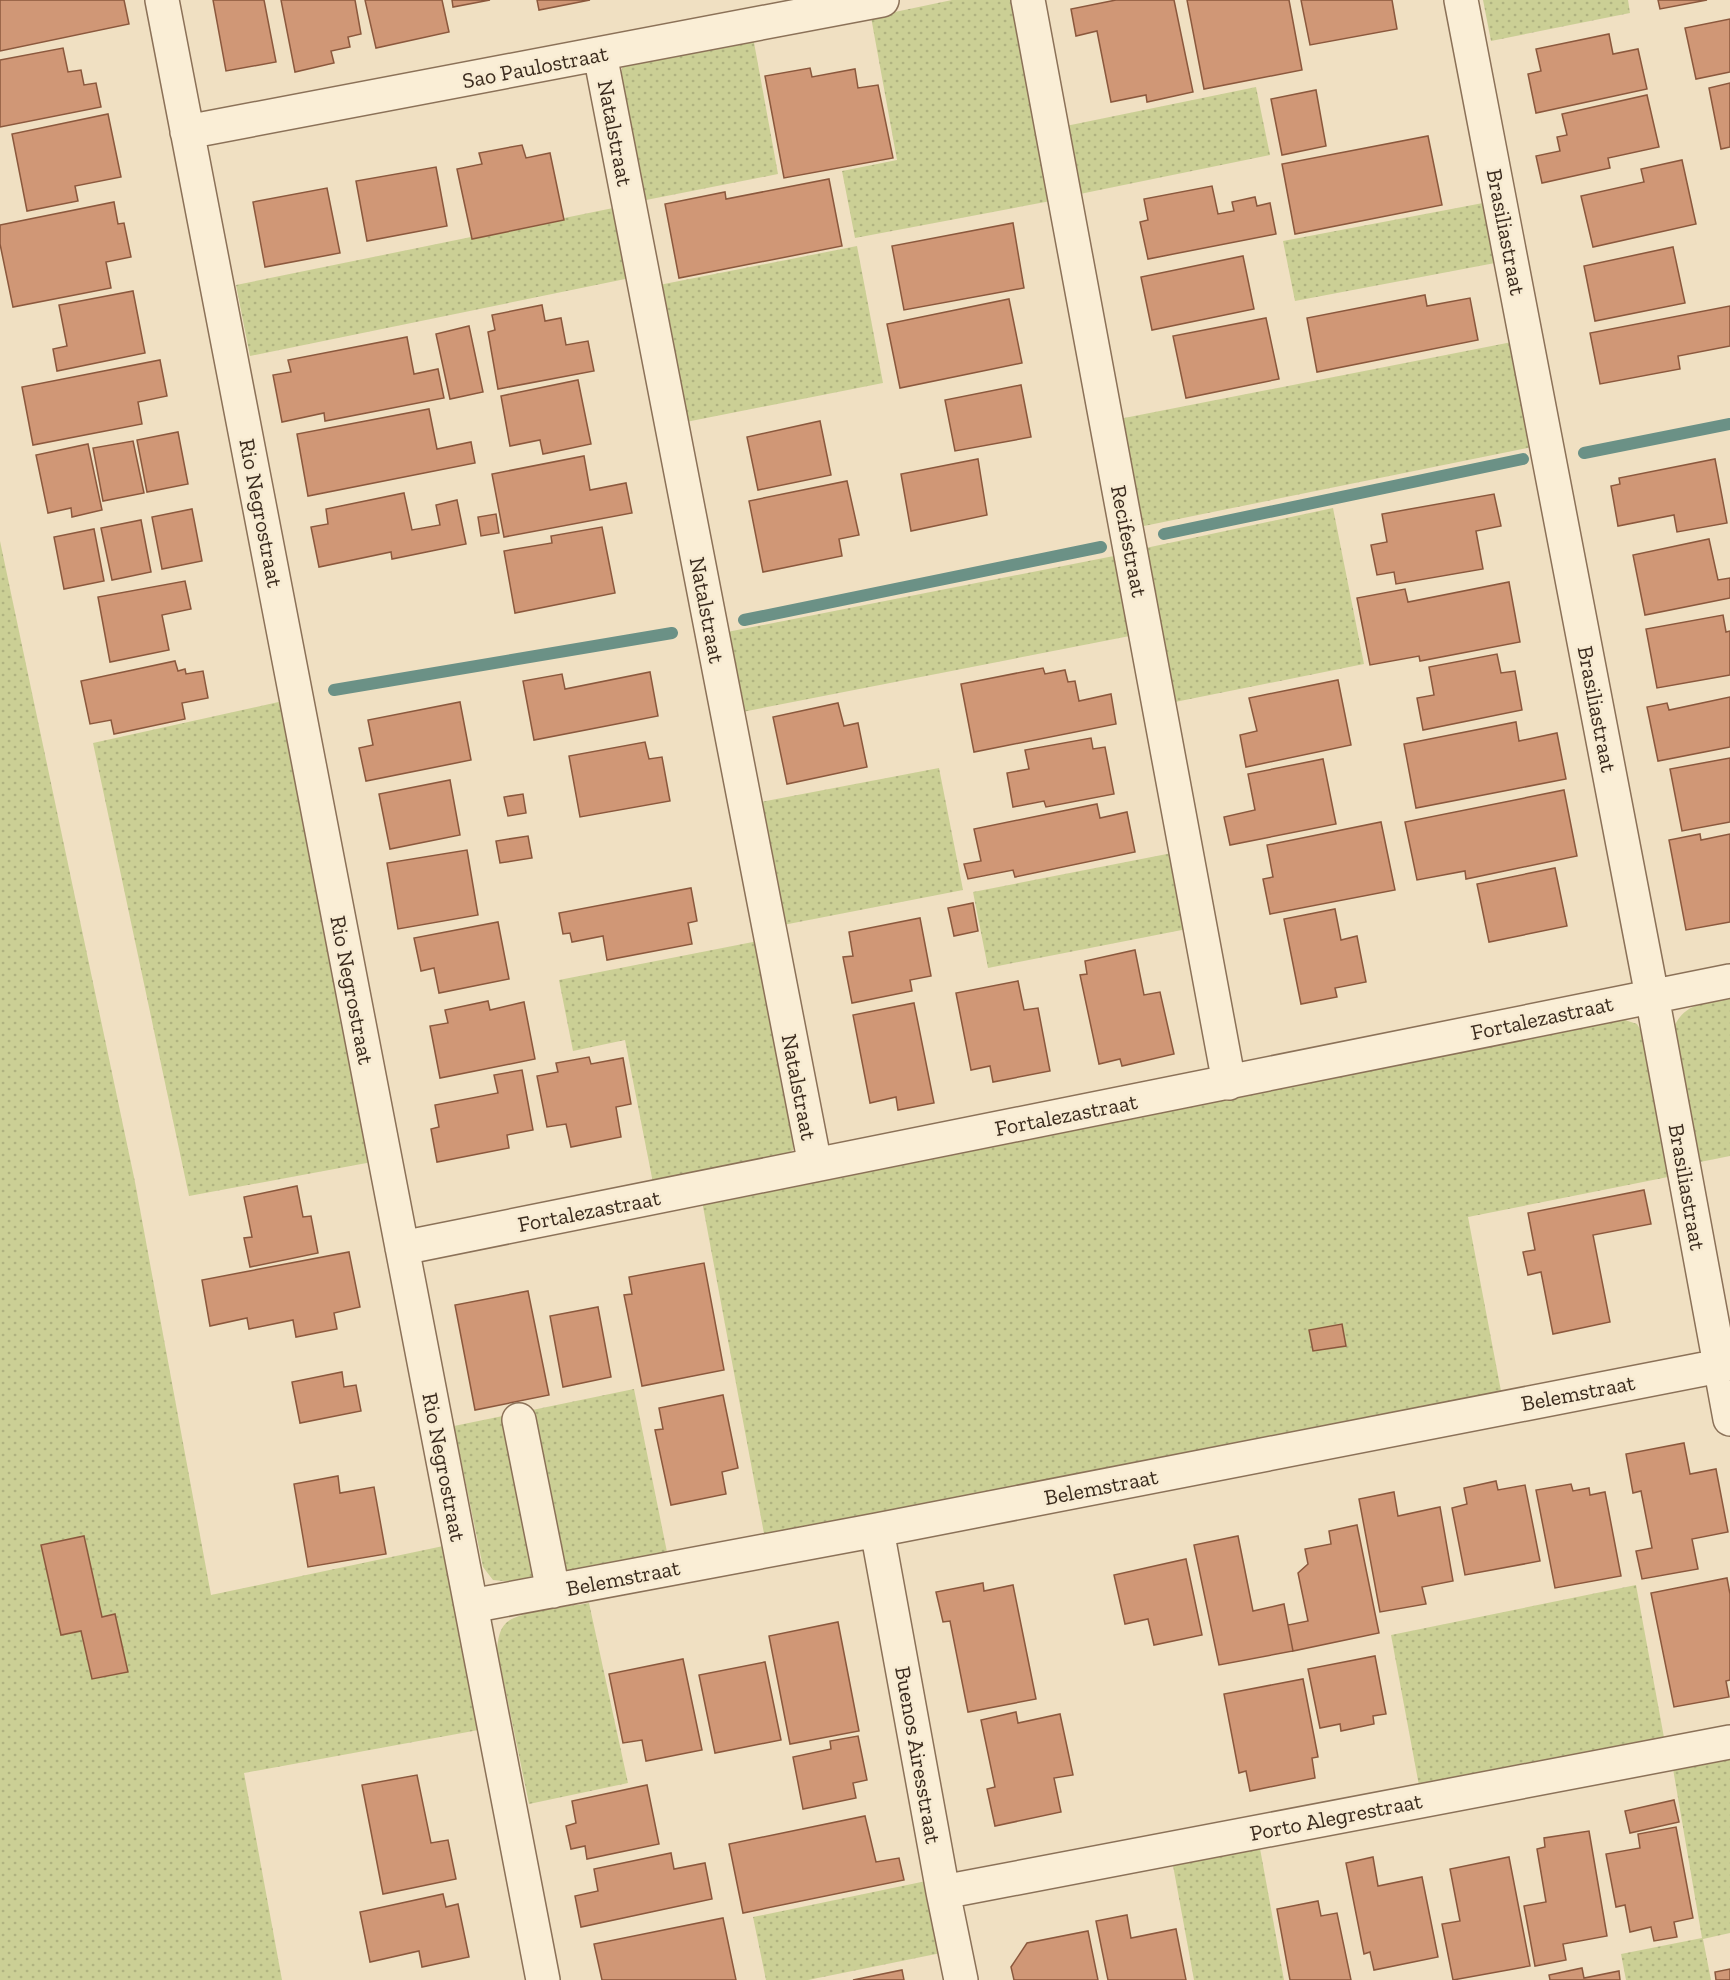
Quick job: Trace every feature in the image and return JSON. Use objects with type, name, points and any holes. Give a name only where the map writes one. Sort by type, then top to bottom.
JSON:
[{"type":"street","name":"Rio Negrostraat","points":[[162,0],[543,1980]]},
{"type":"street","name":"Sao Paulostraat","points":[[188,132],[882,0]]},
{"type":"street","name":"Recifestraat","points":[[1028,0],[1229,1083]]},
{"type":"street","name":"Brasiliastraat","points":[[1461,0],[1724,1365],[1730,1419]]},
{"type":"street","name":"Natalstraat","points":[[600,54],[814,1165]]},
{"type":"street","name":"Fortalezastraat","points":[[402,1248],[1730,981]]},
{"type":"street","name":"Belemstraat","points":[[471,1606],[878,1530],[1724,1365]]},
{"type":"street","points":[[519,1420],[553,1591]]},
{"type":"street","name":"Buenos Airesstraat","points":[[878,1530],[961,1980]]},
{"type":"street","name":"Porto Alegrestraat","points":[[943,1892],[1730,1742]]},
{"type":"green space","points":[[952,0],[1014,0],[1056,200],[855,238],[842,171],[897,160],[871,17]]},
{"type":"green space","points":[[1483,0],[1628,0],[1630,13],[1491,41]]},
{"type":"green space","points":[[753,37],[778,174],[641,201],[620,75],[625,60]]},
{"type":"green space","points":[[1256,87],[1270,155],[1075,195],[1061,127]]},
{"type":"green space","points":[[1483,203],[1495,263],[1295,301],[1283,241]]},
{"type":"green space","points":[[623,206],[635,277],[250,356],[236,285]]},
{"type":"green space","points":[[857,246],[883,383],[681,423],[654,286]]},
{"type":"green space","points":[[1512,342],[1532,447],[1139,527],[1119,419]]},
{"type":"green space","points":[[1333,508],[1364,664],[1170,703],[1141,549]]},
{"type":"green space","points":[[0,541],[135,1182],[211,1595],[448,1545],[484,1729],[244,1773],[282,1980],[0,1980]]},
{"type":"green space","points":[[1124,554],[1140,634],[737,713],[722,633]]},
{"type":"green space","points":[[283,701],[372,1162],[189,1196],[93,743]]},
{"type":"green space","points":[[939,768],[963,890],[778,926],[755,803]]},
{"type":"green space","points":[[1172,853],[1187,929],[988,968],[973,892]]},
{"type":"green space","points":[[758,941],[795,1133],[793,1150],[782,1158],[653,1183],[625,1040],[573,1051],[559,980]]},
{"type":"green space","points":[[1730,999],[1730,1156],[1700,1162],[1674,1027],[1690,1008]]},
{"type":"green space","points":[[1616,1017],[1637,1024],[1649,1045],[1673,1176],[1468,1217],[1501,1391],[765,1539],[702,1201]]},
{"type":"green space","points":[[634,1389],[667,1552],[512,1582],[493,1580],[483,1567],[454,1426]]},
{"type":"green space","points":[[1636,1585],[1665,1743],[1420,1791],[1391,1635]]},
{"type":"green space","points":[[589,1603],[628,1783],[529,1804],[497,1649],[499,1635],[506,1623],[522,1615]]},
{"type":"green space","points":[[1730,1752],[1730,1933],[1703,1939],[1711,1980],[1626,1980],[1621,1954],[1702,1938],[1672,1763]]},
{"type":"green space","points":[[1259,1843],[1284,1980],[1194,1980],[1172,1860]]},
{"type":"green space","points":[[931,1880],[946,1952],[808,1980],[766,1980],[753,1917]]},
{"type":"building","points":[[0,0],[124,0],[129,24],[0,51]]},
{"type":"building","points":[[213,0],[264,0],[276,62],[226,71]]},
{"type":"building","points":[[281,0],[355,0],[361,34],[348,37],[350,47],[331,51],[334,63],[295,72]]},
{"type":"building","points":[[365,0],[442,0],[449,32],[376,48]]},
{"type":"building","points":[[452,0],[490,0],[453,7]]},
{"type":"building","points":[[537,0],[590,0],[539,10]]},
{"type":"building","points":[[1116,0],[1174,0],[1193,92],[1147,102],[1146,95],[1111,102],[1097,31],[1076,36],[1071,9]]},
{"type":"building","points":[[1187,0],[1289,0],[1302,70],[1204,89]]},
{"type":"building","points":[[1301,0],[1392,0],[1397,29],[1310,45]]},
{"type":"building","points":[[1658,0],[1707,0],[1660,9]]},
{"type":"building","points":[[1730,19],[1730,72],[1696,79],[1685,28]]},
{"type":"building","points":[[1609,34],[1613,54],[1638,49],[1647,89],[1536,113],[1528,74],[1541,71],[1536,49]]},
{"type":"building","points":[[63,48],[68,72],[81,70],[84,85],[96,83],[101,107],[0,127],[0,60]]},
{"type":"building","points":[[810,68],[812,77],[855,69],[858,88],[878,85],[893,158],[784,178],[765,76]]},
{"type":"building","points":[[1730,83],[1730,147],[1721,149],[1709,88]]},
{"type":"building","points":[[1316,90],[1326,146],[1282,155],[1271,99]]},
{"type":"building","points":[[1647,95],[1659,147],[1608,158],[1610,168],[1542,183],[1536,156],[1560,151],[1557,137],[1567,135],[1562,114]]},
{"type":"building","points":[[108,114],[121,177],[75,186],[78,201],[27,211],[12,134]]},
{"type":"building","points":[[1428,136],[1442,205],[1295,234],[1282,164]]},
{"type":"building","points":[[522,145],[526,158],[550,153],[564,220],[472,239],[457,169],[482,164],[479,153]]},
{"type":"building","points":[[1682,160],[1696,224],[1593,247],[1581,196],[1644,182],[1641,169]]},
{"type":"building","points":[[436,167],[447,226],[367,241],[356,181]]},
{"type":"building","points":[[829,179],[842,246],[679,278],[665,204],[725,192],[726,199]]},
{"type":"building","points":[[1212,186],[1218,214],[1234,211],[1232,202],[1255,197],[1257,206],[1270,203],[1276,234],[1148,259],[1140,222],[1148,220],[1144,199]]},
{"type":"building","points":[[327,188],[340,253],[265,267],[253,202]]},
{"type":"building","points":[[114,202],[118,224],[124,223],[131,257],[106,262],[111,288],[13,307],[0,244],[0,225]]},
{"type":"building","points":[[1013,223],[1024,288],[904,310],[892,246]]},
{"type":"building","points":[[1673,247],[1685,303],[1595,321],[1584,266]]},
{"type":"building","points":[[1243,256],[1254,309],[1152,330],[1141,277]]},
{"type":"building","points":[[133,291],[145,353],[57,371],[53,349],[67,346],[59,305]]},
{"type":"building","points":[[1425,295],[1427,306],[1470,298],[1478,340],[1317,372],[1307,318]]},
{"type":"building","points":[[1009,299],[1022,363],[900,388],[887,324]]},
{"type":"building","points":[[542,305],[545,321],[561,318],[566,345],[588,341],[594,371],[498,389],[488,332],[495,330],[492,315]]},
{"type":"building","points":[[1730,306],[1730,346],[1678,356],[1680,369],[1600,384],[1590,333]]},
{"type":"building","points":[[1266,318],[1279,379],[1186,398],[1173,336]]},
{"type":"building","points":[[469,326],[483,392],[450,399],[436,334]]},
{"type":"building","points":[[407,337],[414,374],[438,369],[444,398],[325,421],[324,413],[282,422],[273,375],[291,372],[288,360]]},
{"type":"building","points":[[160,360],[167,396],[138,402],[142,424],[33,445],[22,387]]},
{"type":"building","points":[[578,380],[591,444],[543,454],[540,440],[510,446],[501,396]]},
{"type":"building","points":[[1021,385],[1031,437],[955,451],[945,400]]},
{"type":"building","points":[[429,409],[437,449],[471,442],[475,463],[308,496],[297,434]]},
{"type":"building","points":[[820,421],[831,475],[758,490],[747,437]]},
{"type":"building","points":[[178,432],[188,484],[147,492],[137,440]]},
{"type":"building","points":[[133,441],[144,493],[103,501],[93,448]]},
{"type":"building","points":[[88,444],[102,510],[72,517],[71,508],[48,513],[36,455]]},
{"type":"building","points":[[584,456],[590,490],[626,483],[632,513],[504,537],[492,474]]},
{"type":"building","points":[[978,459],[987,515],[911,531],[901,474]]},
{"type":"building","points":[[1715,459],[1727,523],[1677,532],[1674,515],[1618,526],[1611,486],[1620,484],[1619,478]]},
{"type":"building","points":[[847,481],[859,535],[839,539],[842,556],[763,572],[749,501]]},
{"type":"building","points":[[404,493],[412,530],[440,525],[436,505],[457,500],[466,544],[392,559],[391,552],[319,567],[311,527],[328,524],[326,509]]},
{"type":"building","points":[[1494,494],[1501,526],[1476,531],[1483,569],[1396,584],[1394,572],[1377,575],[1371,545],[1387,542],[1382,514]]},
{"type":"building","points":[[192,509],[202,561],[162,569],[152,517]]},
{"type":"building","points":[[496,514],[499,533],[481,536],[478,517]]},
{"type":"building","points":[[141,520],[151,572],[112,580],[101,528]]},
{"type":"building","points":[[602,527],[615,593],[515,613],[504,551],[552,543],[551,536]]},
{"type":"building","points":[[94,529],[104,581],[64,589],[54,537]]},
{"type":"building","points":[[1709,539],[1718,580],[1730,578],[1730,598],[1645,615],[1633,555]]},
{"type":"building","points":[[185,581],[191,609],[162,615],[169,650],[110,662],[98,597]]},
{"type":"building","points":[[1509,582],[1520,642],[1420,661],[1419,656],[1370,665],[1357,598],[1405,589],[1408,602]]},
{"type":"building","points":[[1723,615],[1726,632],[1730,631],[1730,675],[1657,688],[1646,629]]},
{"type":"building","points":[[1497,654],[1501,673],[1515,671],[1522,710],[1423,730],[1417,698],[1434,695],[1429,667]]},
{"type":"building","points":[[175,661],[178,671],[185,669],[186,674],[203,671],[208,698],[182,703],[185,719],[114,734],[111,720],[90,724],[81,681]]},
{"type":"building","points":[[1043,668],[1045,674],[1065,670],[1068,682],[1075,681],[1079,701],[1111,694],[1116,724],[974,752],[961,684]]},
{"type":"building","points":[[650,672],[658,716],[534,740],[523,681],[562,674],[565,689]]},
{"type":"building","points":[[1338,680],[1351,745],[1246,767],[1240,735],[1257,731],[1249,698]]},
{"type":"building","points":[[1730,697],[1730,747],[1658,761],[1647,707],[1667,703],[1669,710]]},
{"type":"building","points":[[460,702],[471,760],[366,781],[359,748],[373,745],[368,720]]},
{"type":"building","points":[[838,703],[844,726],[858,723],[867,767],[787,784],[773,717]]},
{"type":"building","points":[[1516,722],[1519,741],[1557,733],[1566,779],[1416,808],[1404,744]]},
{"type":"building","points":[[1091,738],[1093,749],[1105,747],[1114,794],[1046,807],[1044,801],[1013,807],[1007,773],[1029,769],[1025,750]]},
{"type":"building","points":[[645,742],[649,759],[662,757],[670,801],[580,817],[569,756]]},
{"type":"building","points":[[1730,758],[1730,822],[1682,831],[1670,769]]},
{"type":"building","points":[[1323,759],[1336,824],[1230,845],[1224,817],[1255,810],[1248,774]]},
{"type":"building","points":[[450,780],[460,835],[390,849],[379,794]]},
{"type":"building","points":[[1564,790],[1577,856],[1466,879],[1465,871],[1417,880],[1405,822]]},
{"type":"building","points":[[523,794],[526,813],[508,816],[504,797]]},
{"type":"building","points":[[1097,804],[1100,818],[1127,812],[1135,852],[1015,877],[1013,870],[968,879],[964,864],[981,861],[974,829]]},
{"type":"building","points":[[1381,822],[1395,890],[1270,914],[1263,879],[1273,877],[1267,845]]},
{"type":"building","points":[[1700,834],[1701,840],[1730,834],[1730,922],[1686,930],[1669,840]]},
{"type":"building","points":[[528,836],[532,858],[500,863],[496,841]]},
{"type":"building","points":[[467,850],[478,915],[398,929],[387,863]]},
{"type":"building","points":[[1555,868],[1567,926],[1489,942],[1477,884]]},
{"type":"building","points":[[691,888],[697,921],[688,923],[692,944],[607,960],[603,936],[572,942],[570,933],[563,934],[559,913]]},
{"type":"building","points":[[973,903],[978,931],[954,936],[948,908]]},
{"type":"building","points":[[1335,909],[1341,940],[1357,936],[1366,982],[1335,988],[1337,997],[1301,1004],[1284,919]]},
{"type":"building","points":[[920,918],[931,976],[910,980],[912,991],[852,1003],[843,957],[853,956],[849,932]]},
{"type":"building","points":[[498,922],[509,979],[439,993],[434,968],[421,971],[414,938]]},
{"type":"building","points":[[1135,950],[1144,995],[1160,992],[1174,1054],[1122,1066],[1120,1059],[1099,1064],[1080,975],[1087,974],[1085,961]]},
{"type":"building","points":[[1018,981],[1024,1010],[1038,1008],[1050,1071],[993,1082],[990,1066],[971,1070],[956,993]]},
{"type":"building","points":[[488,1001],[490,1010],[524,1002],[535,1059],[440,1078],[430,1026],[448,1023],[445,1010]]},
{"type":"building","points":[[914,1003],[934,1103],[898,1110],[896,1097],[870,1103],[853,1015]]},
{"type":"building","points":[[589,1057],[591,1064],[623,1058],[631,1104],[616,1107],[621,1137],[571,1147],[566,1124],[547,1127],[537,1076],[558,1072],[556,1063]]},
{"type":"building","points":[[522,1070],[533,1130],[507,1135],[509,1148],[437,1162],[431,1129],[439,1127],[435,1105],[498,1093],[494,1075]]},
{"type":"building","points":[[297,1186],[303,1217],[311,1216],[318,1253],[250,1267],[244,1238],[252,1237],[244,1197]]},
{"type":"building","points":[[1644,1190],[1651,1224],[1593,1235],[1610,1322],[1553,1334],[1541,1272],[1528,1275],[1523,1252],[1535,1250],[1528,1213]]},
{"type":"building","points":[[349,1252],[360,1307],[334,1313],[337,1329],[296,1337],[293,1320],[249,1329],[247,1318],[210,1326],[202,1280]]},
{"type":"building","points":[[704,1263],[724,1370],[642,1386],[624,1295],[632,1294],[629,1277]]},
{"type":"building","points":[[528,1291],[549,1395],[475,1410],[455,1305]]},
{"type":"building","points":[[598,1307],[611,1377],[563,1387],[550,1316]]},
{"type":"building","points":[[1342,1324],[1346,1346],[1313,1351],[1309,1330]]},
{"type":"building","points":[[342,1372],[344,1387],[356,1385],[361,1411],[300,1423],[292,1382]]},
{"type":"building","points":[[723,1395],[738,1468],[722,1472],[726,1494],[671,1505],[655,1430],[663,1429],[659,1408]]},
{"type":"building","points":[[1684,1443],[1690,1474],[1716,1469],[1728,1532],[1692,1539],[1698,1569],[1642,1579],[1636,1551],[1652,1548],[1641,1491],[1633,1493],[1626,1454]]},
{"type":"building","points":[[338,1476],[340,1493],[374,1487],[386,1554],[308,1567],[294,1484]]},
{"type":"building","points":[[1496,1481],[1498,1490],[1525,1485],[1540,1561],[1465,1575],[1452,1508],[1467,1504],[1464,1488]]},
{"type":"building","points":[[1571,1484],[1573,1491],[1589,1488],[1590,1495],[1605,1492],[1621,1576],[1555,1588],[1536,1490]]},
{"type":"building","points":[[1394,1492],[1398,1516],[1440,1507],[1453,1581],[1422,1587],[1426,1604],[1380,1612],[1359,1499]]},
{"type":"building","points":[[1357,1525],[1379,1633],[1293,1651],[1288,1625],[1308,1621],[1298,1573],[1308,1564],[1305,1549],[1331,1544],[1329,1531]]},
{"type":"building","points":[[84,1536],[102,1617],[115,1614],[128,1672],[92,1679],[81,1631],[61,1635],[41,1545]]},
{"type":"building","points":[[1238,1536],[1253,1611],[1284,1604],[1293,1651],[1219,1665],[1194,1545]]},
{"type":"building","points":[[1186,1559],[1202,1635],[1154,1645],[1148,1619],[1125,1624],[1114,1575]]},
{"type":"building","points":[[1727,1578],[1730,1594],[1730,1680],[1726,1681],[1729,1697],[1674,1707],[1651,1593]]},
{"type":"building","points":[[983,1583],[984,1591],[1013,1585],[1036,1699],[968,1712],[950,1621],[943,1622],[936,1592]]},
{"type":"building","points":[[838,1622],[859,1731],[790,1744],[769,1636]]},
{"type":"building","points":[[1375,1656],[1386,1714],[1373,1716],[1374,1724],[1341,1731],[1340,1724],[1320,1728],[1308,1669]]},
{"type":"building","points":[[683,1659],[702,1750],[646,1761],[642,1740],[623,1743],[609,1674]]},
{"type":"building","points":[[765,1662],[781,1740],[715,1753],[699,1675]]},
{"type":"building","points":[[1303,1679],[1318,1757],[1312,1758],[1315,1778],[1250,1791],[1246,1771],[1239,1773],[1224,1694]]},
{"type":"building","points":[[1016,1712],[1018,1723],[1060,1714],[1073,1775],[1054,1778],[1061,1812],[995,1826],[987,1789],[995,1787],[981,1720]]},
{"type":"building","points":[[858,1736],[867,1780],[853,1783],[856,1798],[803,1809],[793,1757],[831,1749],[830,1741]]},
{"type":"building","points":[[417,1775],[431,1843],[448,1840],[456,1879],[383,1894],[362,1785]]},
{"type":"building","points":[[647,1785],[659,1844],[587,1859],[585,1846],[571,1849],[566,1826],[576,1823],[572,1801]]},
{"type":"building","points":[[1674,1800],[1679,1822],[1630,1833],[1625,1811]]},
{"type":"building","points":[[865,1816],[876,1862],[899,1858],[904,1880],[743,1913],[729,1844]]},
{"type":"building","points":[[1676,1827],[1693,1918],[1674,1922],[1677,1937],[1654,1941],[1651,1927],[1630,1932],[1625,1905],[1616,1907],[1606,1854],[1640,1848],[1638,1834]]},
{"type":"building","points":[[1589,1831],[1607,1936],[1563,1944],[1566,1960],[1535,1966],[1524,1906],[1546,1902],[1537,1849],[1545,1847],[1544,1838]]},
{"type":"building","points":[[671,1853],[674,1869],[705,1863],[712,1899],[581,1927],[575,1896],[598,1891],[594,1869]]},
{"type":"building","points":[[1373,1857],[1378,1886],[1422,1877],[1438,1957],[1374,1970],[1370,1952],[1364,1954],[1346,1863]]},
{"type":"building","points":[[1509,1857],[1530,1966],[1453,1980],[1442,1924],[1460,1921],[1450,1869]]},
{"type":"building","points":[[443,1894],[446,1907],[458,1904],[469,1957],[422,1967],[419,1951],[370,1962],[360,1912]]},
{"type":"building","points":[[1318,1901],[1321,1916],[1337,1913],[1351,1980],[1290,1980],[1277,1909]]},
{"type":"building","points":[[1127,1915],[1131,1938],[1176,1929],[1186,1980],[1108,1980],[1096,1921]]},
{"type":"building","points":[[723,1918],[736,1980],[602,1980],[594,1944]]},
{"type":"building","points":[[1088,1931],[1098,1980],[1014,1980],[1011,1967],[1027,1943]]},
{"type":"building","points":[[1582,1968],[1584,1978],[1619,1971],[1620,1980],[1550,1980],[1549,1975]]},
{"type":"building","points":[[1730,1969],[1730,1980],[1716,1980],[1715,1972]]},
{"type":"building","points":[[902,1970],[904,1980],[853,1980]]},
{"type":"waterway","points":[[1584,453],[1730,424]]},
{"type":"waterway","points":[[1164,534],[1523,459]]},
{"type":"waterway","points":[[744,620],[1101,547]]},
{"type":"waterway","points":[[334,690],[672,633]]}]
